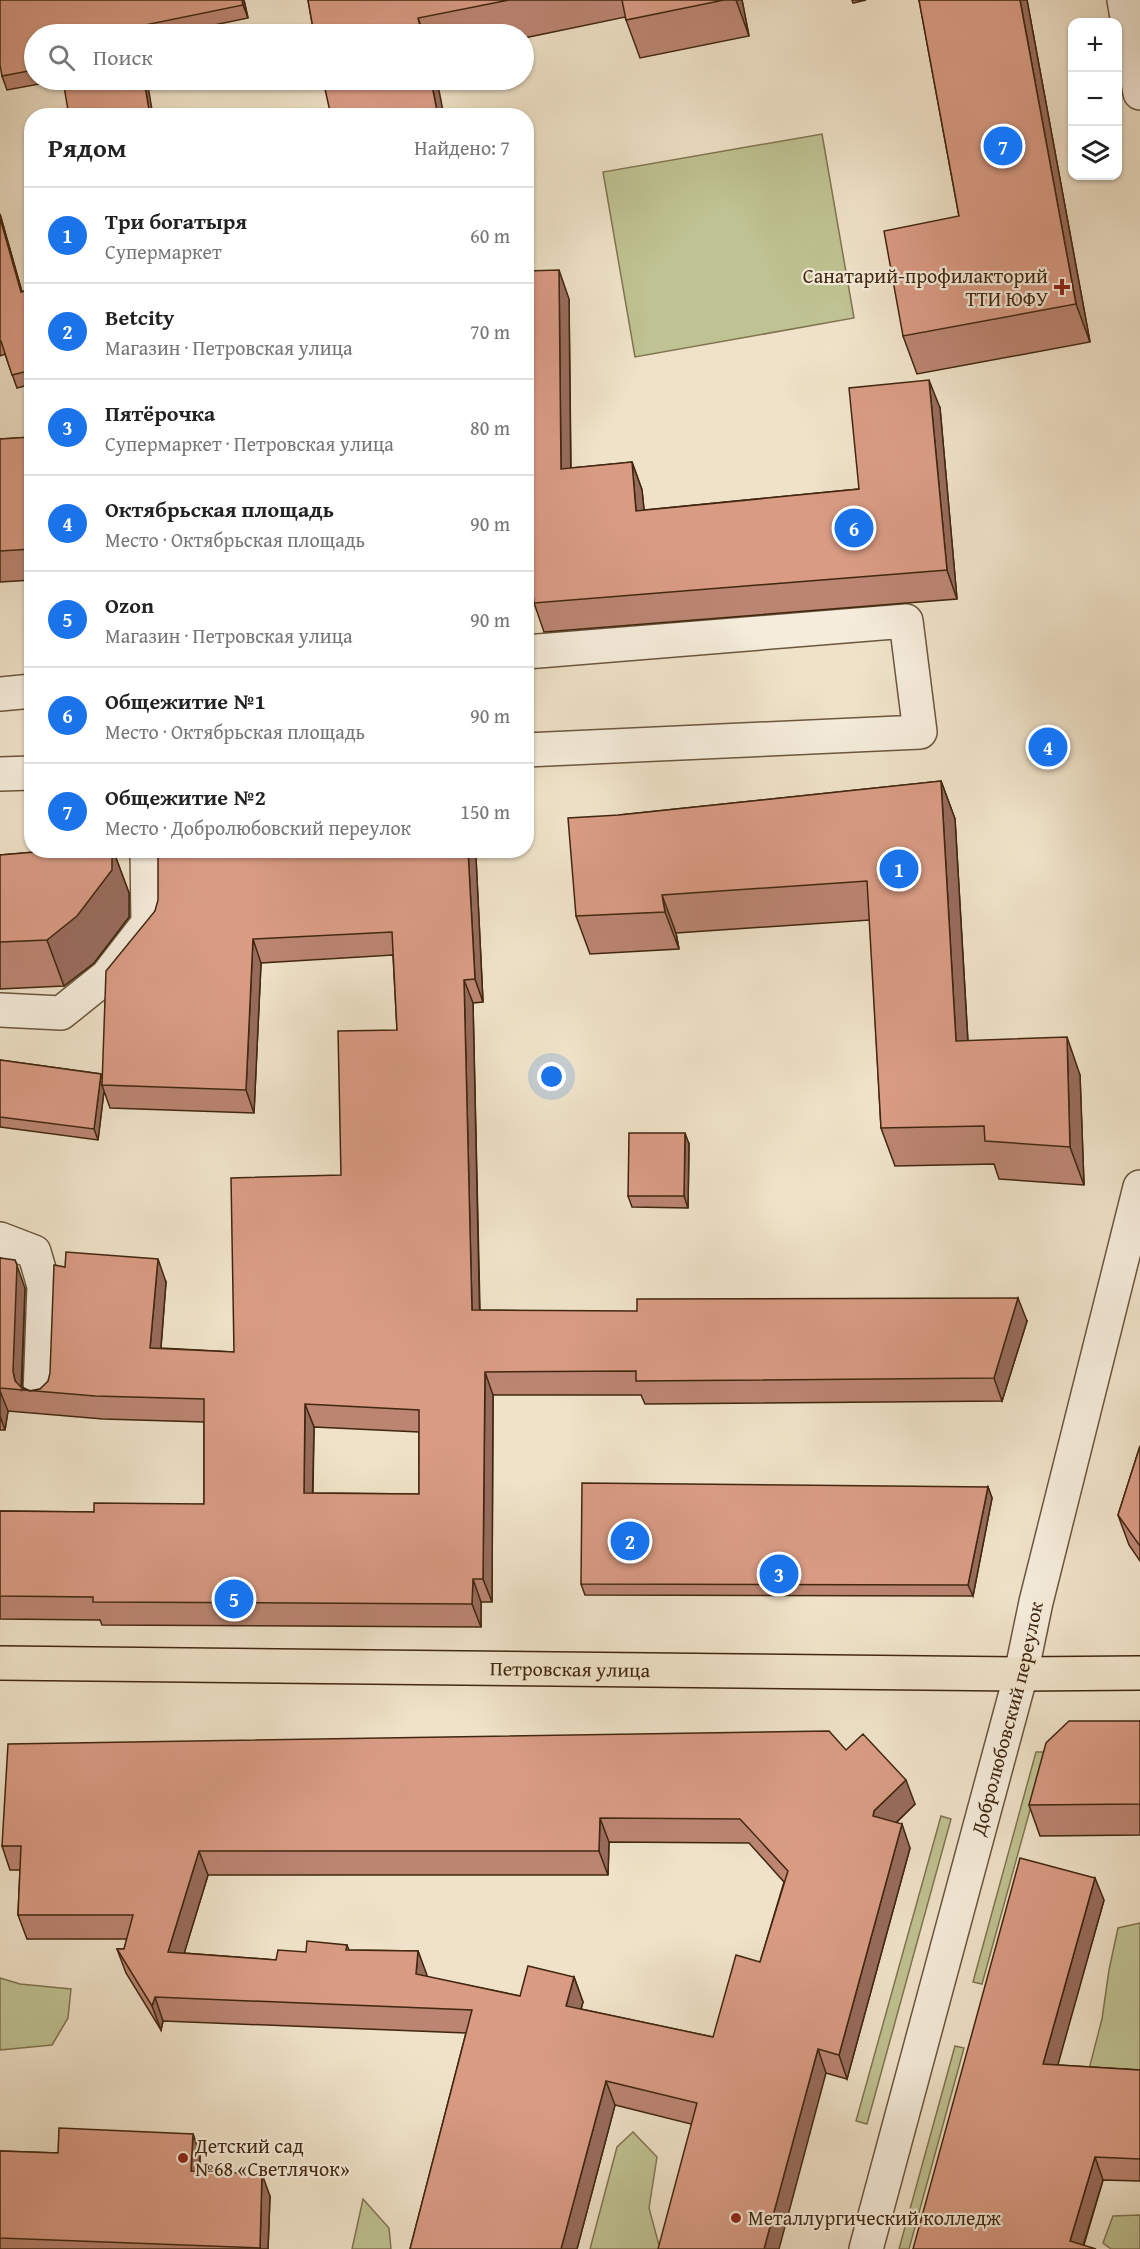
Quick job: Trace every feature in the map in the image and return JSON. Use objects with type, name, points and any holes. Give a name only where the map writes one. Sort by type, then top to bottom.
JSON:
[{"type":"main road","name":"Петровская улица","points":[[0,1663],[1021,1674],[1140,1673]]},
{"type":"street","points":[[1124,0],[1140,93]]},
{"type":"street","points":[[534,651],[906,621],[920,732],[534,750]]},
{"type":"street","points":[[0,694],[24,692]]},
{"type":"street","points":[[0,774],[24,773]]},
{"type":"street","points":[[0,1010],[61,1013],[107,976],[148,923],[147,858]]},
{"type":"street","name":"Добролюбовский переулок","points":[[866,2249],[1021,1674],[1036,1602],[1140,1187]]},
{"type":"street","points":[[0,1239],[34,1252],[44,1286],[40,1395]]},
{"type":"green space","points":[[822,134],[854,318],[635,357],[603,172]]},
{"type":"green space","points":[[1036,1752],[1046,1752],[982,1984],[973,1982]]},
{"type":"green space","points":[[941,1816],[951,1819],[867,2124],[856,2121]]},
{"type":"green space","points":[[1140,1923],[1140,2073],[1089,2069],[1102,2019],[1118,1928]]},
{"type":"green space","points":[[0,1978],[20,1984],[71,1989],[68,2018],[52,2045],[0,2050]]},
{"type":"green space","points":[[955,2046],[964,2048],[909,2249],[899,2249]]},
{"type":"green space","points":[[633,2132],[657,2157],[649,2208],[660,2249],[590,2249],[617,2147]]},
{"type":"green space","points":[[363,2199],[389,2228],[391,2249],[352,2249]]},
{"type":"green space","points":[[1140,2215],[1140,2249],[1111,2249],[1103,2243],[1113,2216]]},
{"type":"building","points":[[0,0],[242,0],[243,5],[150,24],[24,24],[24,72],[2,76]]},
{"type":"building","points":[[308,0],[509,0],[418,18],[420,24],[312,24]]},
{"type":"building","points":[[622,0],[724,0],[626,20]]},
{"type":"building","points":[[919,0],[1020,0],[1076,304],[903,336],[884,231],[959,216]]},
{"type":"building","points":[[65,90],[146,90],[149,108],[68,108]]},
{"type":"building","points":[[325,90],[433,90],[436,108],[329,108]]},
{"type":"building","points":[[0,218],[21,292],[24,291],[24,372],[12,375],[0,341]]},
{"type":"building","points":[[559,270],[561,469],[632,462],[636,511],[859,489],[849,388],[929,380],[947,570],[534,603],[534,271]]},
{"type":"building","points":[[24,438],[24,550],[0,551],[0,439]]},
{"type":"building","points":[[941,781],[956,1041],[1067,1037],[1070,1147],[985,1141],[984,1126],[881,1128],[867,881],[662,895],[665,912],[576,916],[568,818],[619,815]]},
{"type":"building","points":[[24,853],[24,858],[112,858],[112,870],[77,916],[47,940],[0,942],[0,855]]},
{"type":"building","points":[[158,858],[468,858],[475,979],[464,980],[472,1310],[637,1311],[637,1299],[1018,1298],[994,1378],[636,1381],[636,1371],[485,1372],[483,1579],[473,1579],[472,1604],[93,1602],[93,1597],[0,1596],[0,1511],[94,1512],[94,1503],[204,1504],[204,1399],[95,1396],[32,1391],[40,1389],[48,1381],[50,1373],[54,1265],[65,1267],[66,1252],[158,1259],[150,1348],[234,1352],[231,1178],[341,1175],[338,1031],[397,1030],[392,932],[253,939],[246,1090],[102,1085],[106,971],[155,911],[158,900]],"holes":[[[305,1404],[419,1410],[419,1494],[304,1493]]]},
{"type":"building","points":[[0,1060],[101,1074],[94,1129],[0,1117]]},
{"type":"building","points":[[629,1133],[685,1133],[684,1196],[628,1196]]},
{"type":"building","points":[[0,1258],[15,1260],[17,1265],[13,1371],[15,1381],[28,1390],[0,1388]]},
{"type":"building","points":[[1140,1446],[1140,1546],[1118,1515]]},
{"type":"building","points":[[582,1483],[988,1487],[968,1585],[581,1584]]},
{"type":"building","points":[[1069,1721],[1140,1721],[1140,1804],[1029,1805],[1046,1743]]},
{"type":"building","points":[[829,1731],[846,1750],[863,1734],[906,1780],[874,1811],[873,1816],[902,1824],[839,2055],[818,2049],[764,2249],[658,2249],[697,2103],[606,2081],[561,2249],[410,2249],[472,2010],[155,1997],[152,2006],[117,1949],[124,1949],[133,1915],[18,1915],[21,1846],[2,1846],[8,1744]],"holes":[[[600,1818],[740,1819],[788,1871],[760,1962],[736,1955],[713,2037],[566,2006],[574,1977],[528,1966],[520,1996],[416,1974],[418,1951],[346,1950],[347,1945],[307,1941],[306,1952],[278,1950],[276,1960],[168,1952],[199,1851],[599,1851]]]},
{"type":"building","points":[[1020,1858],[1095,1878],[1043,2064],[1140,2070],[1140,2159],[1095,2157],[1070,2241],[1096,2249],[913,2249]]},
{"type":"building","points":[[59,2128],[193,2134],[191,2171],[262,2174],[260,2248],[0,2238],[0,2151],[58,2153]]},
{"type":"place","name":"Общежитие №2","points":[[1003,146]]},
{"type":"place","name":"Санатарий-профилакторий ТТИ ЮФУ","points":[[1062,287]]},
{"type":"place","name":"Общежитие №1","points":[[854,528]]},
{"type":"place","name":"Октябрьская площадь","points":[[1048,747]]},
{"type":"place","name":"Три богатыря","points":[[899,869]]},
{"type":"place","name":"Betcity","points":[[630,1541]]},
{"type":"place","name":"Пятёрочка","points":[[779,1574]]},
{"type":"place","name":"Ozon","points":[[234,1599]]},
{"type":"place","name":"Детский сад №68 «Светлячок»","points":[[183,2158]]},
{"type":"place","name":"Металлургический колледж","points":[[736,2218]]}]
